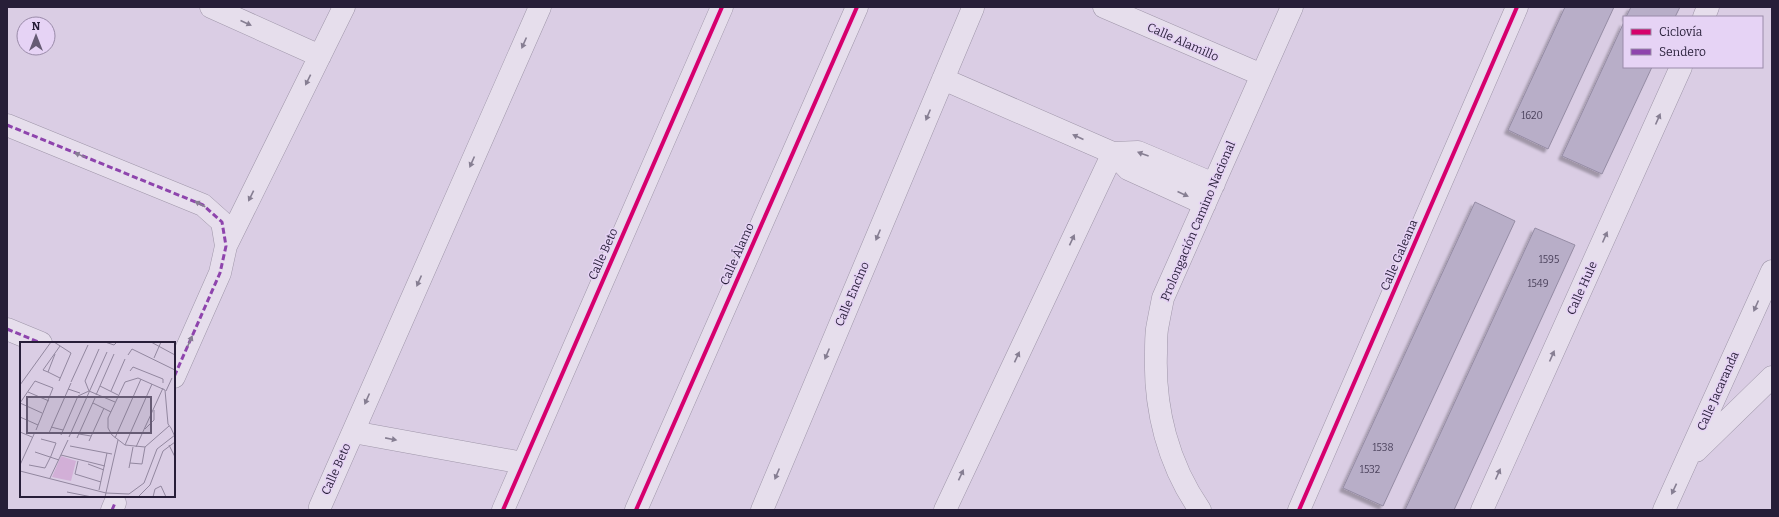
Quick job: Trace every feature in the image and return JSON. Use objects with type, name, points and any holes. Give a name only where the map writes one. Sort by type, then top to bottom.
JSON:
[{"type":"street","points":[[211,7],[320,56]]},
{"type":"street","points":[[175,375],[220,273],[226,246],[344,7]]},
{"type":"street","name":"Calle Beto","points":[[320,507],[540,7]]},
{"type":"street","name":"Calle Beto","points":[[504,510],[523,463],[722,7]]},
{"type":"street","name":"Calle Álamo","points":[[636,510],[857,7]]},
{"type":"street","name":"Calle Alamillo","points":[[1104,7],[1262,75]]},
{"type":"street","name":"Prolongación Camino Nacional","points":[[1200,510],[1176,469],[1167,444],[1156,390],[1157,330],[1163,298],[1292,7]]},
{"type":"street","name":"Calle Galeana","points":[[1299,510],[1517,7]]},
{"type":"street","name":"Calle Encino","points":[[762,510],[973,8]]},
{"type":"street","name":"Calle Hule","points":[[1482,510],[1681,68]]},
{"type":"street","points":[[943,79],[1113,153],[1138,152],[1209,194]]},
{"type":"street","points":[[7,125],[203,205],[222,222],[226,246]]},
{"type":"street","points":[[945,510],[1113,153]]},
{"type":"street","name":"Calle Jacaranda","points":[[1664,510],[1772,271]]},
{"type":"street","points":[[7,328],[39,342]]},
{"type":"street","points":[[1688,459],[1772,377]]},
{"type":"street","name":"Calle Beto","points":[[353,432],[523,463]]},
{"type":"building","points":[[1565,7],[1614,7],[1548,149],[1508,130]]},
{"type":"building","points":[[1631,7],[1680,7],[1676,16],[1626,16]]},
{"type":"building","points":[[1623,24],[1623,68],[1652,68],[1602,174],[1562,156]]},
{"type":"building","points":[[1475,202],[1515,221],[1383,506],[1343,488]]},
{"type":"building","points":[[1535,228],[1575,245],[1454,510],[1405,510]]},
{"type":"marked path","points":[[7,125],[203,205],[222,222],[226,246],[220,273],[175,375]]},
{"type":"marked path","points":[[7,329],[39,342]]},
{"type":"marked path","points":[[112,510],[115,503]]},
{"type":"cycle path","points":[[503,510],[722,7]]},
{"type":"cycle path","points":[[636,510],[857,7]]},
{"type":"cycle path","points":[[1299,510],[1517,7]]}]
